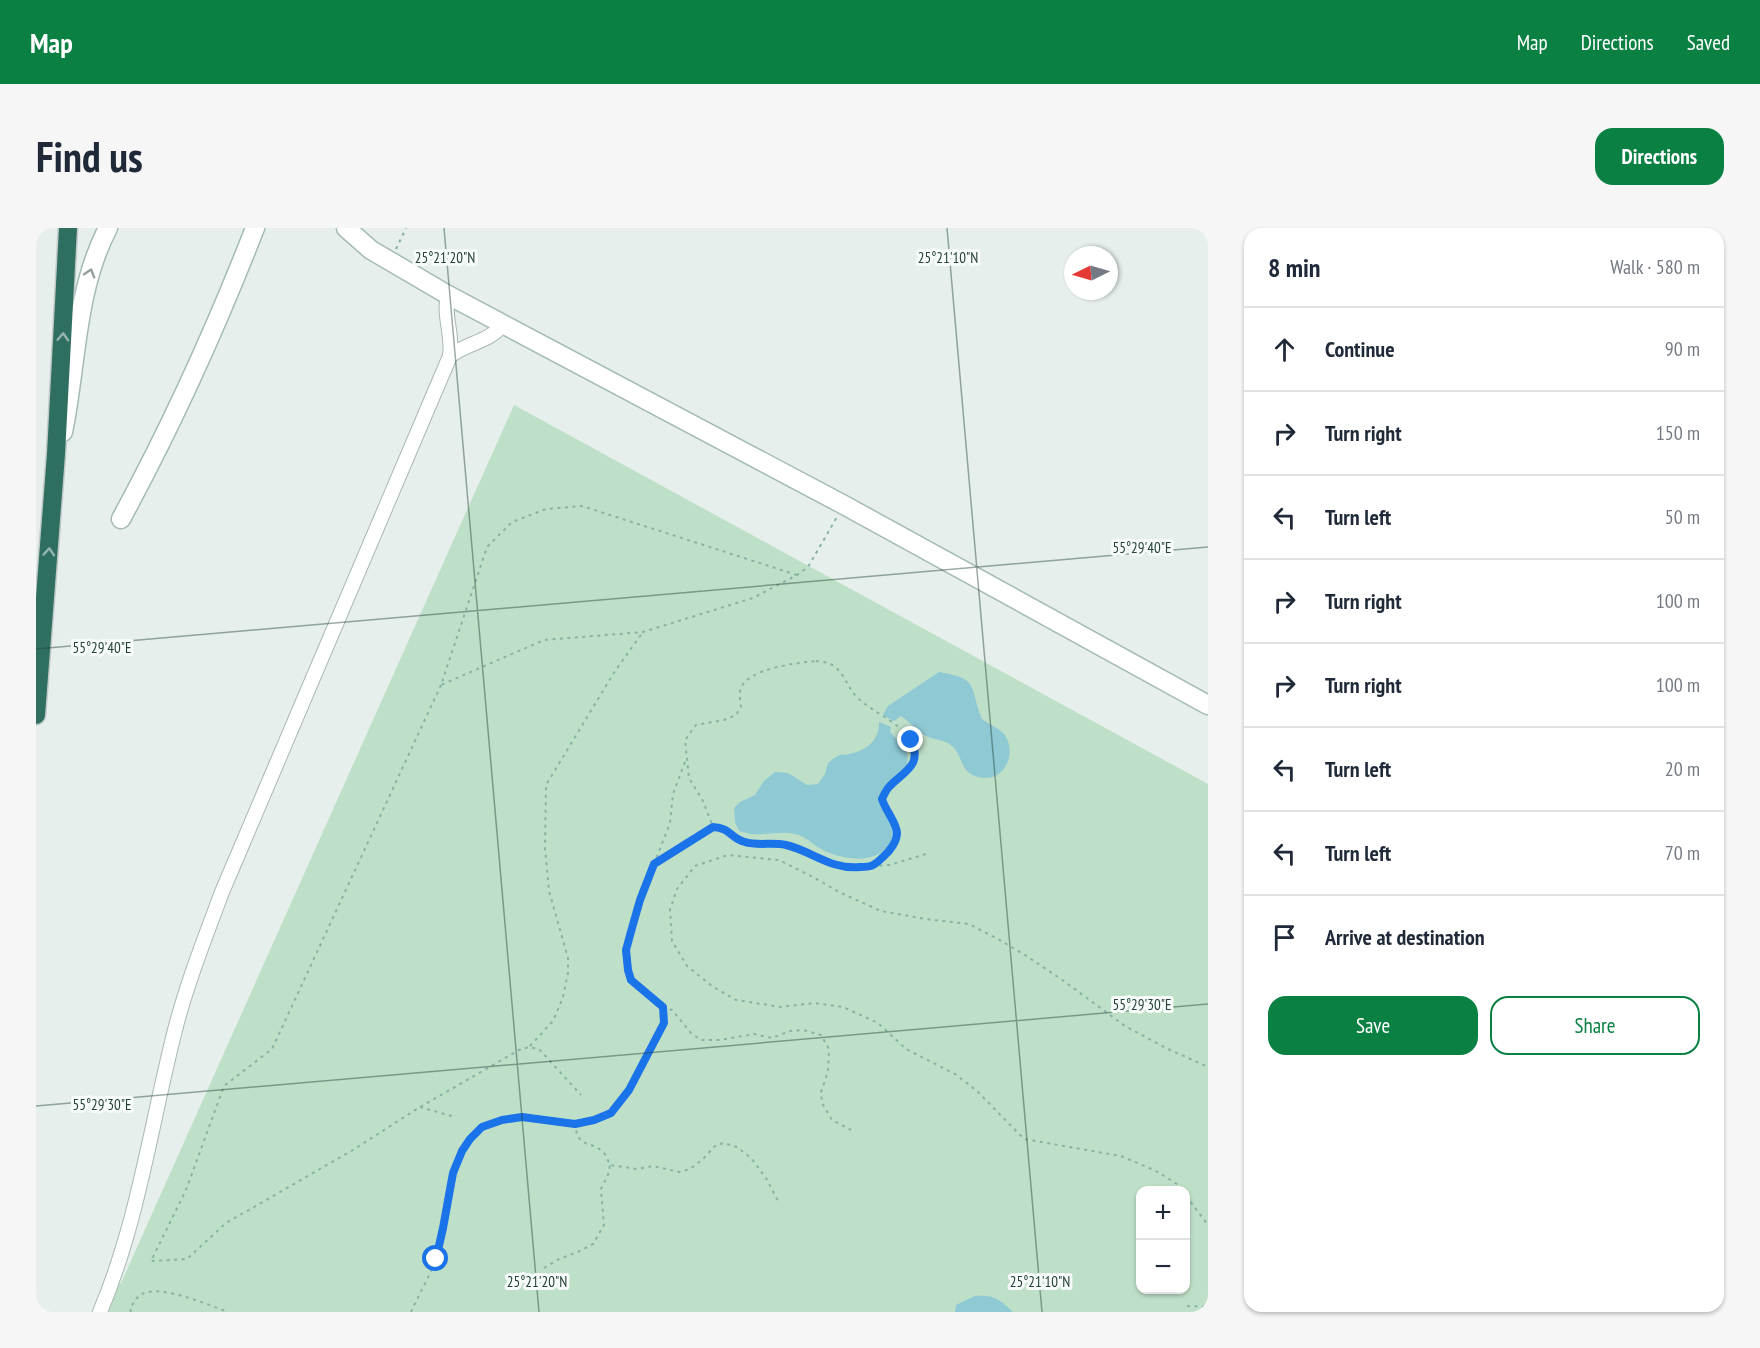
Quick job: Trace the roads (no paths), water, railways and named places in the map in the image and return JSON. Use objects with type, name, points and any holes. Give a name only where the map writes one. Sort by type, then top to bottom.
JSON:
[{"type":"highway","points":[[36,715],[56,454],[68,228]]},
{"type":"street","points":[[56,454],[68,409],[84,295],[95,256],[108,228]]},
{"type":"street","points":[[121,519],[185,394],[223,309],[255,228]]},
{"type":"street","points":[[346,228],[371,250],[390,262],[502,325],[844,505],[1208,705]]},
{"type":"street","points":[[100,1312],[123,1248],[176,1029],[205,937],[222,892],[450,356],[451,337],[446,311],[448,295]]},
{"type":"street","points":[[450,356],[467,345],[492,336],[502,325]]},
{"type":"water","points":[[939,672],[967,681],[973,691],[982,719],[1005,735],[1010,751],[1001,772],[987,778],[978,777],[967,771],[956,750],[949,744],[919,732],[901,716],[894,721],[883,715],[888,706]]},
{"type":"water","points":[[879,722],[891,727],[890,732],[903,745],[908,760],[903,774],[884,789],[879,798],[893,828],[889,844],[883,851],[866,858],[846,857],[827,852],[803,837],[793,834],[753,834],[739,831],[735,822],[734,808],[740,802],[755,795],[764,781],[775,772],[788,773],[807,785],[818,784],[825,774],[828,763],[840,755],[861,750],[871,744],[877,734]]},
{"type":"water","points":[[975,1296],[996,1299],[1013,1312],[955,1312],[956,1305]]}]
